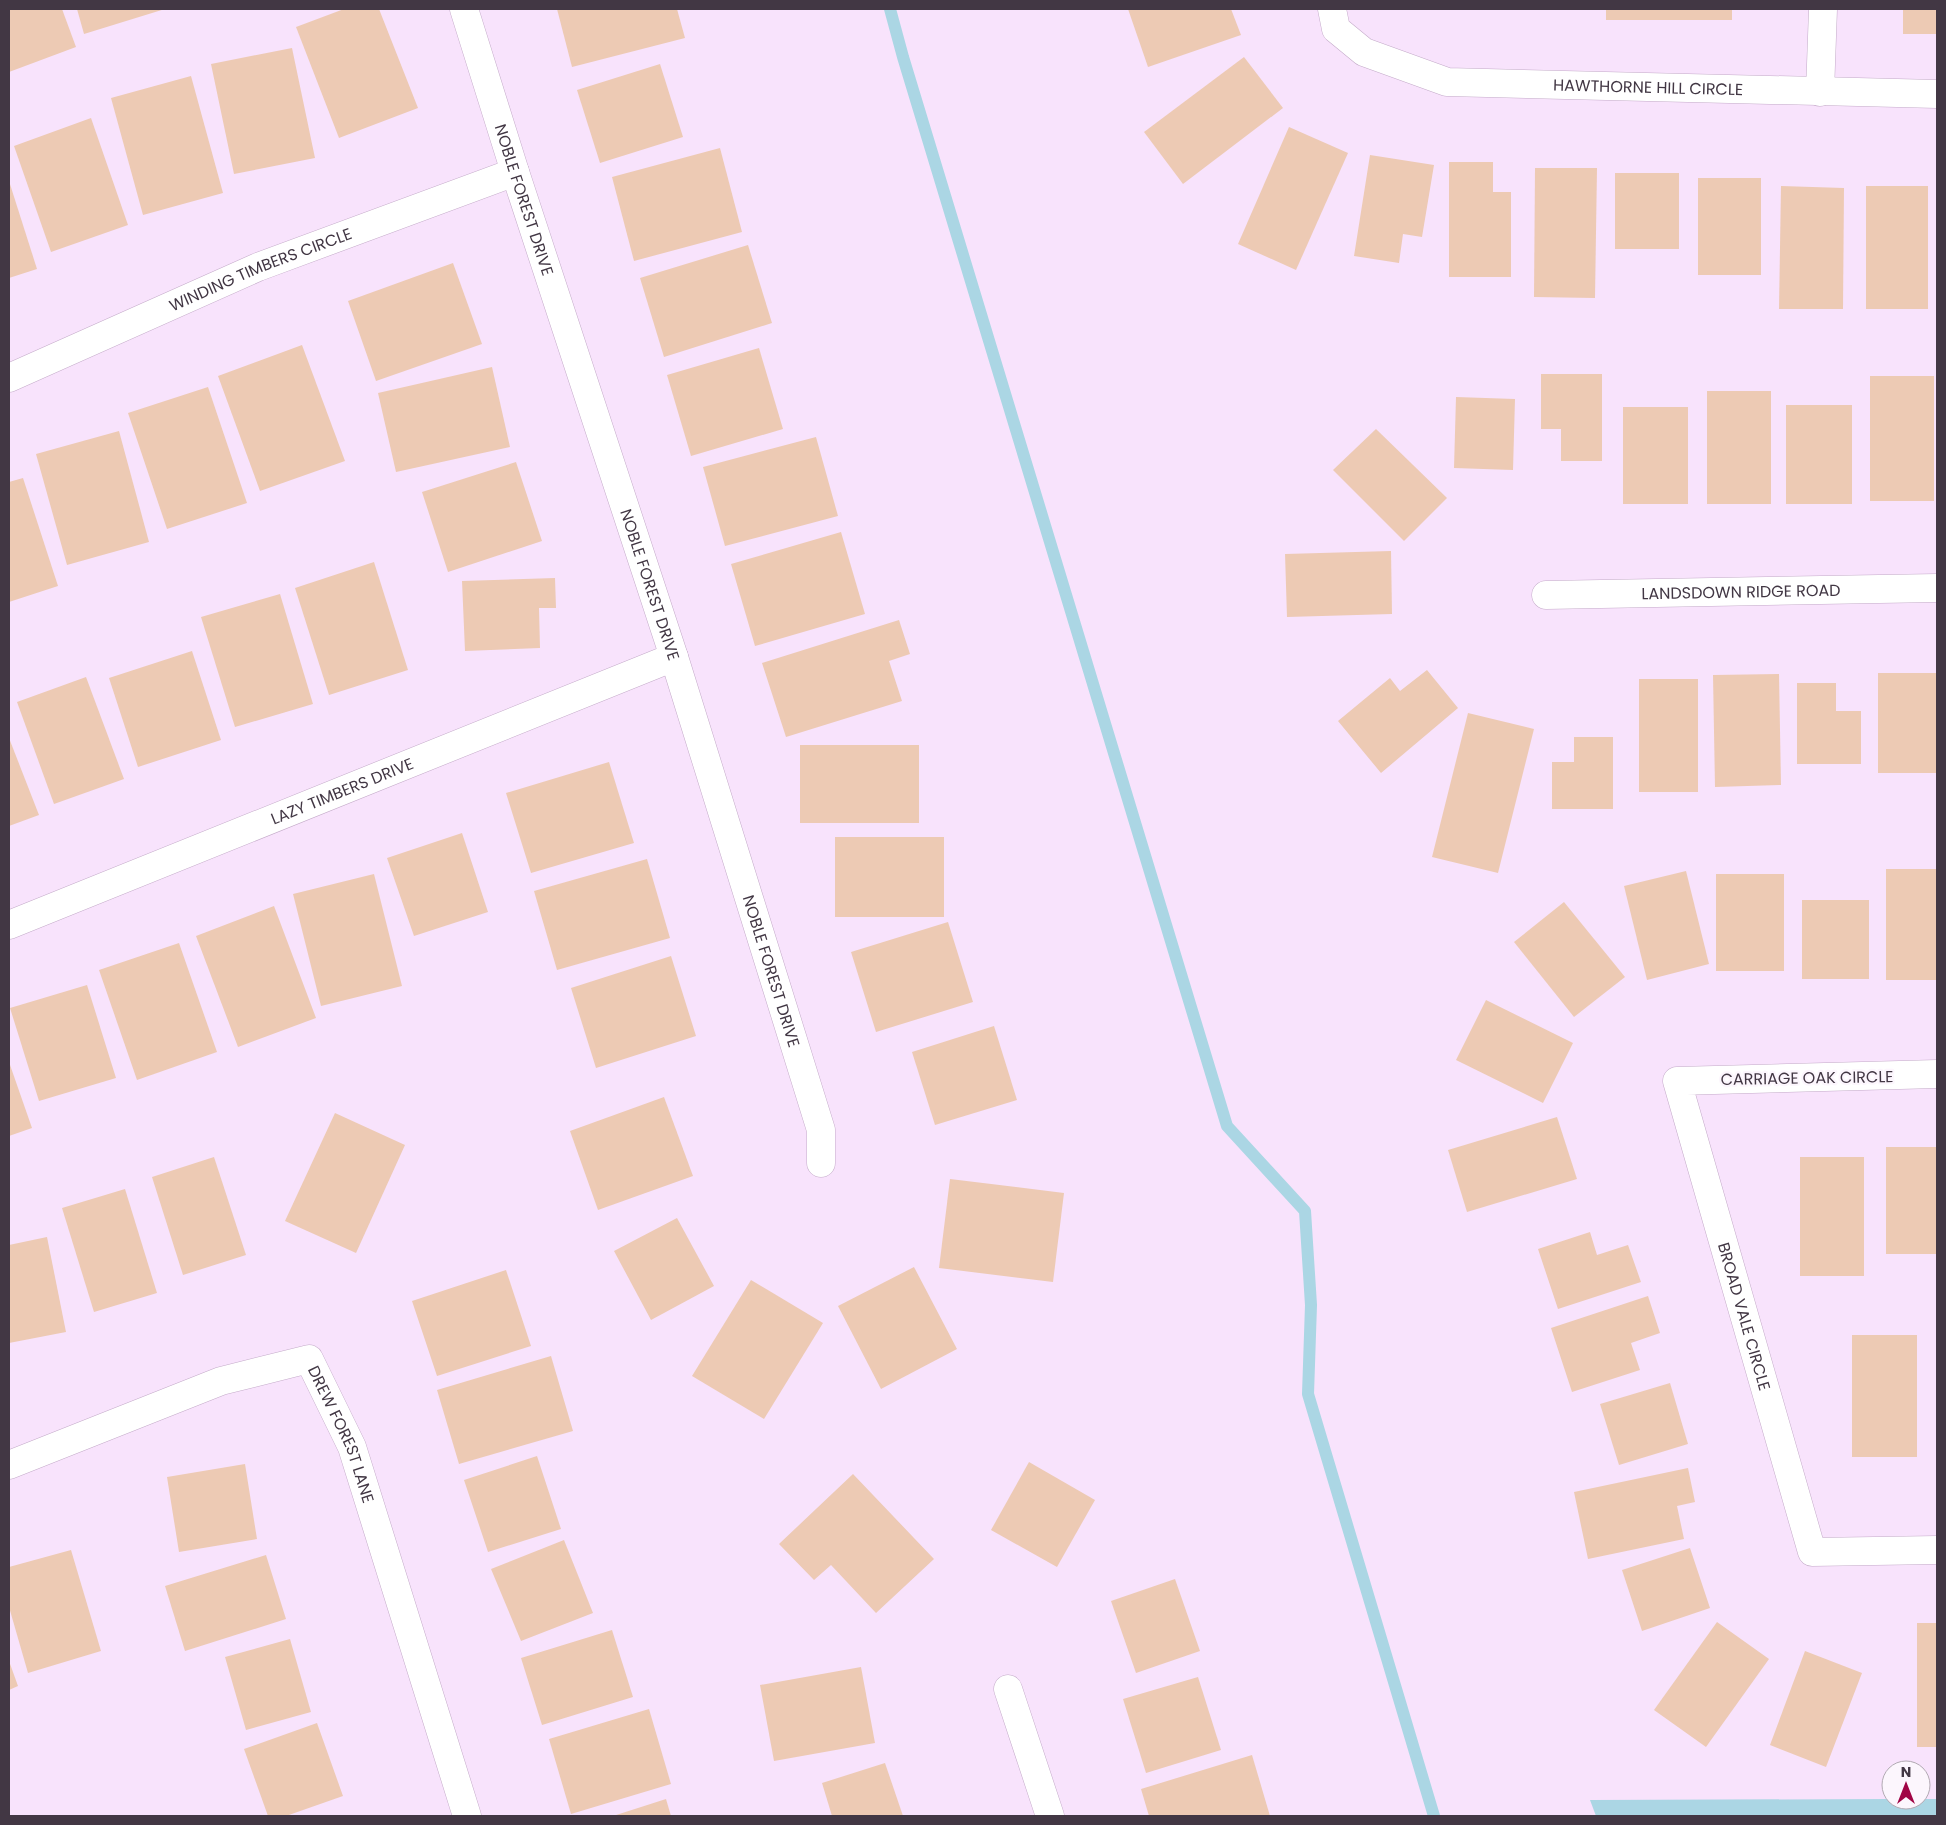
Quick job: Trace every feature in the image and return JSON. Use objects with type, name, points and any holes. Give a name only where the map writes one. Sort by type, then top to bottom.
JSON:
[{"type":"street","name":"NOBLE FOREST DRIVE","points":[[464,9],[515,172],[674,657],[821,1130],[821,1163]]},
{"type":"street","name":"HAWTHORNE HILL CIRCLE","points":[[1332,9],[1336,29],[1364,52],[1447,82],[1937,94]]},
{"type":"street","points":[[1820,92],[1823,9]]},
{"type":"street","name":"WINDING TIMBERS CIRCLE","points":[[9,378],[258,267],[515,172]]},
{"type":"street","name":"LANDSDOWN RIDGE ROAD","points":[[1546,595],[1937,588]]},
{"type":"street","name":"LAZY TIMBERS DRIVE","points":[[9,925],[674,657]]},
{"type":"street","name":"CARRIAGE OAK CIRCLE","points":[[1678,1081],[1937,1074]]},
{"type":"street","name":"BROAD VALE CIRCLE","points":[[1678,1081],[1812,1552],[1937,1550]]},
{"type":"street","name":"DREW FOREST LANE","points":[[9,1465],[221,1381],[309,1359],[352,1447],[467,1816]]},
{"type":"street","points":[[1008,1689],[1050,1816]]},
{"type":"water","points":[[1881,1799],[1881,1810],[1931,1810],[1931,1799],[1937,1799],[1937,1816],[1596,1816],[1590,1800]]},
{"type":"building","points":[[9,9],[62,9],[76,47],[9,72]]},
{"type":"building","points":[[77,9],[165,9],[84,34]]},
{"type":"building","points":[[344,9],[379,9],[418,108],[339,138],[296,27]]},
{"type":"building","points":[[557,9],[677,9],[685,38],[572,67]]},
{"type":"building","points":[[1128,9],[1231,9],[1241,35],[1148,67]]},
{"type":"building","points":[[1606,9],[1732,9],[1732,20],[1606,20]]},
{"type":"building","points":[[1903,9],[1937,9],[1937,34],[1903,34]]},
{"type":"building","points":[[292,48],[315,158],[234,174],[211,64]]},
{"type":"building","points":[[1244,57],[1283,108],[1183,184],[1144,132]]},
{"type":"building","points":[[660,64],[683,137],[600,163],[577,90]]},
{"type":"building","points":[[191,76],[223,193],[143,215],[111,98]]},
{"type":"building","points":[[91,118],[128,225],[51,252],[14,146]]},
{"type":"building","points":[[1289,127],[1348,153],[1296,270],[1238,244]]},
{"type":"building","points":[[720,148],[742,232],[634,261],[612,177]]},
{"type":"building","points":[[1370,155],[1434,165],[1422,237],[1403,234],[1399,263],[1354,256]]},
{"type":"building","points":[[1449,162],[1493,162],[1493,192],[1511,192],[1511,277],[1449,277]]},
{"type":"building","points":[[1535,168],[1597,168],[1595,298],[1534,297]]},
{"type":"building","points":[[1615,173],[1679,173],[1679,249],[1615,249]]},
{"type":"building","points":[[1698,178],[1761,178],[1761,275],[1698,275]]},
{"type":"building","points":[[9,181],[37,269],[9,278]]},
{"type":"building","points":[[1781,186],[1844,188],[1843,309],[1779,309]]},
{"type":"building","points":[[1866,186],[1928,186],[1928,309],[1866,309]]},
{"type":"building","points":[[748,245],[772,323],[664,357],[640,278]]},
{"type":"building","points":[[453,263],[482,344],[376,381],[348,301]]},
{"type":"building","points":[[302,345],[345,461],[260,491],[218,376]]},
{"type":"building","points":[[759,348],[783,429],[691,456],[667,375]]},
{"type":"building","points":[[492,367],[510,447],[396,472],[378,393]]},
{"type":"building","points":[[1541,374],[1602,374],[1602,461],[1561,461],[1561,429],[1541,429]]},
{"type":"building","points":[[1870,376],[1934,376],[1934,501],[1870,501]]},
{"type":"building","points":[[208,387],[247,503],[167,529],[128,413]]},
{"type":"building","points":[[1707,391],[1771,391],[1771,504],[1707,504]]},
{"type":"building","points":[[1456,397],[1515,399],[1513,470],[1454,468]]},
{"type":"building","points":[[1786,405],[1852,405],[1852,504],[1786,504]]},
{"type":"building","points":[[1623,407],[1688,407],[1688,504],[1623,504]]},
{"type":"building","points":[[1376,429],[1447,498],[1404,541],[1333,470]]},
{"type":"building","points":[[119,431],[149,542],[67,565],[36,454]]},
{"type":"building","points":[[816,437],[838,516],[725,546],[703,467]]},
{"type":"building","points":[[516,462],[542,541],[448,572],[422,492]]},
{"type":"building","points":[[23,478],[58,586],[9,602],[9,482]]},
{"type":"building","points":[[841,532],[865,614],[755,646],[731,564]]},
{"type":"building","points":[[1391,551],[1392,614],[1287,617],[1285,554]]},
{"type":"building","points":[[374,562],[408,670],[329,695],[295,588]]},
{"type":"building","points":[[555,578],[556,608],[539,608],[540,648],[465,651],[462,581]]},
{"type":"building","points":[[280,594],[313,704],[235,727],[201,617]]},
{"type":"building","points":[[899,620],[910,654],[889,661],[902,701],[786,737],[762,663]]},
{"type":"building","points":[[192,651],[221,740],[138,767],[109,678]]},
{"type":"building","points":[[1427,670],[1458,708],[1381,773],[1338,721],[1390,678],[1400,691]]},
{"type":"building","points":[[1878,673],[1937,673],[1937,773],[1878,773]]},
{"type":"building","points":[[1779,674],[1781,785],[1715,787],[1713,675]]},
{"type":"building","points":[[86,677],[124,779],[54,804],[17,702]]},
{"type":"building","points":[[1639,679],[1698,679],[1698,792],[1639,792]]},
{"type":"building","points":[[1797,683],[1836,683],[1836,711],[1861,711],[1861,764],[1797,764]]},
{"type":"building","points":[[1468,713],[1534,729],[1498,873],[1432,857]]},
{"type":"building","points":[[1574,737],[1613,737],[1613,809],[1552,809],[1552,762],[1574,762]]},
{"type":"building","points":[[9,738],[39,815],[9,826]]},
{"type":"building","points":[[800,745],[919,745],[919,823],[800,823]]},
{"type":"building","points":[[609,762],[634,843],[531,873],[506,793]]},
{"type":"building","points":[[462,833],[488,912],[414,936],[387,858]]},
{"type":"building","points":[[835,837],[944,837],[944,917],[835,917]]},
{"type":"building","points":[[647,859],[670,938],[557,970],[534,891]]},
{"type":"building","points":[[1886,869],[1937,869],[1937,980],[1886,980]]},
{"type":"building","points":[[1686,871],[1709,964],[1647,980],[1624,886]]},
{"type":"building","points":[[374,874],[402,986],[321,1006],[293,894]]},
{"type":"building","points":[[1716,874],[1784,874],[1784,971],[1716,971]]},
{"type":"building","points":[[1802,900],[1869,900],[1869,979],[1802,979]]},
{"type":"building","points":[[1564,902],[1625,977],[1574,1017],[1514,942]]},
{"type":"building","points":[[274,906],[316,1018],[238,1047],[196,936]]},
{"type":"building","points":[[948,922],[973,1002],[876,1032],[851,952]]},
{"type":"building","points":[[179,943],[217,1052],[137,1080],[99,970]]},
{"type":"building","points":[[671,956],[696,1036],[596,1068],[571,988]]},
{"type":"building","points":[[87,985],[116,1078],[39,1101],[10,1008]]},
{"type":"building","points":[[1486,1000],[1573,1043],[1543,1103],[1456,1060]]},
{"type":"building","points":[[994,1026],[1017,1100],[935,1125],[912,1052]]},
{"type":"building","points":[[9,1062],[32,1128],[9,1136]]},
{"type":"building","points":[[664,1097],[693,1176],[598,1210],[570,1131]]},
{"type":"building","points":[[335,1113],[405,1145],[356,1253],[285,1221]]},
{"type":"building","points":[[1557,1117],[1577,1179],[1467,1212],[1448,1150]]},
{"type":"building","points":[[1886,1147],[1937,1147],[1937,1254],[1886,1254]]},
{"type":"building","points":[[214,1157],[246,1255],[183,1275],[152,1177]]},
{"type":"building","points":[[1800,1157],[1864,1157],[1864,1276],[1800,1276]]},
{"type":"building","points":[[950,1179],[1064,1193],[1053,1282],[939,1268]]},
{"type":"building","points":[[125,1189],[157,1293],[94,1312],[62,1208]]},
{"type":"building","points":[[677,1218],[714,1286],[651,1320],[614,1251]]},
{"type":"building","points":[[1590,1232],[1597,1255],[1628,1245],[1641,1282],[1558,1309],[1538,1249]]},
{"type":"building","points":[[47,1237],[66,1332],[9,1343],[9,1245]]},
{"type":"building","points":[[914,1267],[957,1349],[881,1389],[838,1306]]},
{"type":"building","points":[[506,1270],[531,1346],[437,1376],[412,1301]]},
{"type":"building","points":[[751,1280],[823,1323],[764,1419],[692,1376]]},
{"type":"building","points":[[1648,1296],[1660,1333],[1631,1343],[1640,1370],[1572,1392],[1551,1328]]},
{"type":"building","points":[[1852,1335],[1917,1335],[1917,1457],[1852,1457]]},
{"type":"building","points":[[551,1356],[573,1431],[459,1464],[437,1390]]},
{"type":"building","points":[[1670,1383],[1688,1444],[1619,1465],[1600,1404]]},
{"type":"building","points":[[537,1456],[561,1529],[488,1552],[464,1480]]},
{"type":"building","points":[[1029,1462],[1095,1500],[1057,1567],[991,1530]]},
{"type":"building","points":[[245,1464],[257,1539],[179,1552],[167,1477]]},
{"type":"building","points":[[1688,1468],[1695,1502],[1677,1506],[1684,1539],[1588,1559],[1574,1492]]},
{"type":"building","points":[[853,1474],[934,1559],[876,1613],[831,1565],[814,1580],[779,1544]]},
{"type":"building","points":[[564,1540],[593,1613],[521,1641],[491,1569]]},
{"type":"building","points":[[1690,1548],[1710,1608],[1642,1631],[1622,1570]]},
{"type":"building","points":[[71,1550],[101,1651],[28,1673],[9,1607],[9,1567]]},
{"type":"building","points":[[266,1555],[286,1619],[185,1651],[165,1586]]},
{"type":"building","points":[[1175,1579],[1200,1651],[1136,1673],[1111,1601]]},
{"type":"building","points":[[1717,1622],[1769,1659],[1706,1747],[1654,1710]]},
{"type":"building","points":[[1917,1623],[1937,1623],[1937,1747],[1917,1747]]},
{"type":"building","points":[[612,1630],[633,1697],[542,1725],[521,1658]]},
{"type":"building","points":[[290,1639],[311,1712],[246,1730],[225,1657]]},
{"type":"building","points":[[1805,1651],[1862,1673],[1826,1767],[1770,1745]]},
{"type":"building","points":[[9,1661],[18,1686],[9,1690]]},
{"type":"building","points":[[861,1667],[875,1743],[774,1761],[760,1685]]},
{"type":"building","points":[[1198,1677],[1221,1750],[1146,1773],[1123,1699]]},
{"type":"building","points":[[649,1709],[671,1784],[571,1814],[549,1739]]},
{"type":"building","points":[[317,1723],[343,1796],[286,1816],[268,1816],[244,1749]]},
{"type":"building","points":[[1252,1755],[1270,1816],[1149,1816],[1141,1789]]},
{"type":"building","points":[[885,1763],[903,1816],[832,1816],[822,1783]]},
{"type":"building","points":[[666,1799],[671,1816],[613,1816]]},
{"type":"waterway","points":[[890,9],[1227,1126],[1305,1211],[1311,1305],[1308,1394],[1434,1816]]}]
